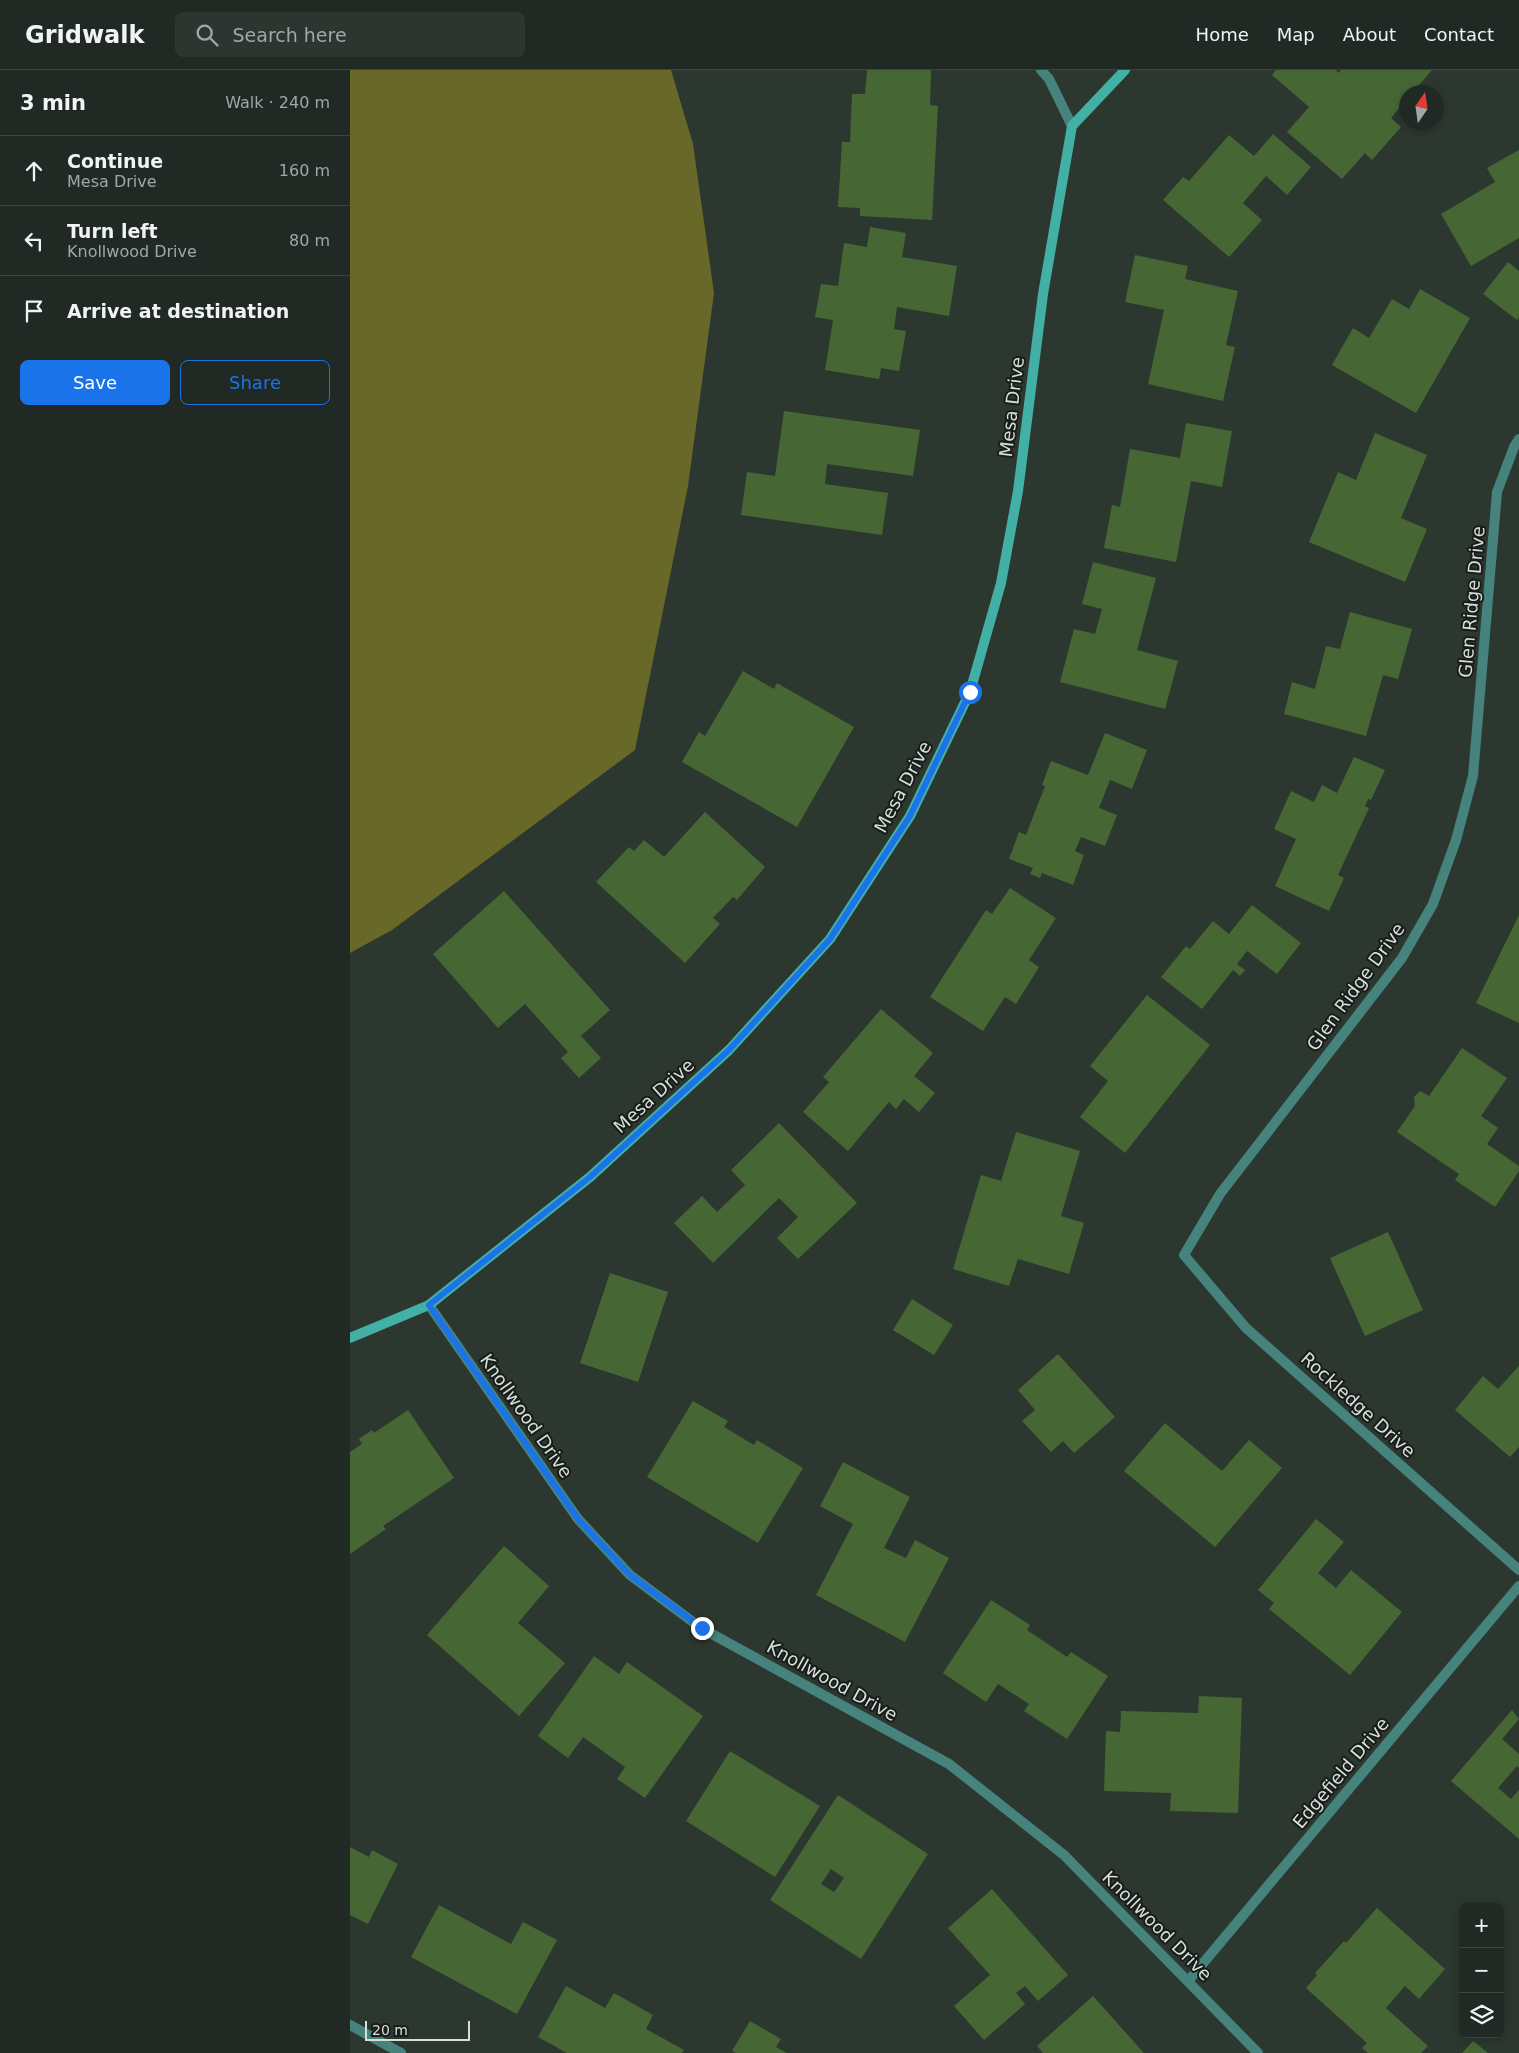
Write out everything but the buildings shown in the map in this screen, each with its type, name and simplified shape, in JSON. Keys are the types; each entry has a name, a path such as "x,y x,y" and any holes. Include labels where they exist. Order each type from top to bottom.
{"street":[{"path":"1041,70 1049,80 1072,126 1126,70"},
{"name":"Mesa Drive","path":"350,1338 429,1305 590,1177 729,1050 830,939 910,816 970,692 1001,583 1018,491 1043,294 1072,126"},
{"name":"Glen Ridge Drive","path":"1184,1256 1220,1194 1402,958 1433,904 1456,840 1473,776 1498,492 1514,447 1519,439"},
{"name":"Rockledge Drive","path":"1184,1256 1246,1328 1519,1570"},
{"name":"Knollwood Drive","path":"429,1305 578,1519 630,1575 702,1628 949,1764 1064,1855 1189,1980 1258,2053"},
{"name":"Edgefield Drive","path":"1189,1980 1519,1586"},
{"path":"350,2025 400,2053"}],"shaded area":[{"path":"350,70 671,70 693,144 714,293 688,486 635,750 392,930 350,953"}],"route":[{"path":"702,1628 630,1575 578,1519 429,1305 590,1177 729,1050 830,939 910,816 970,692"}]}
